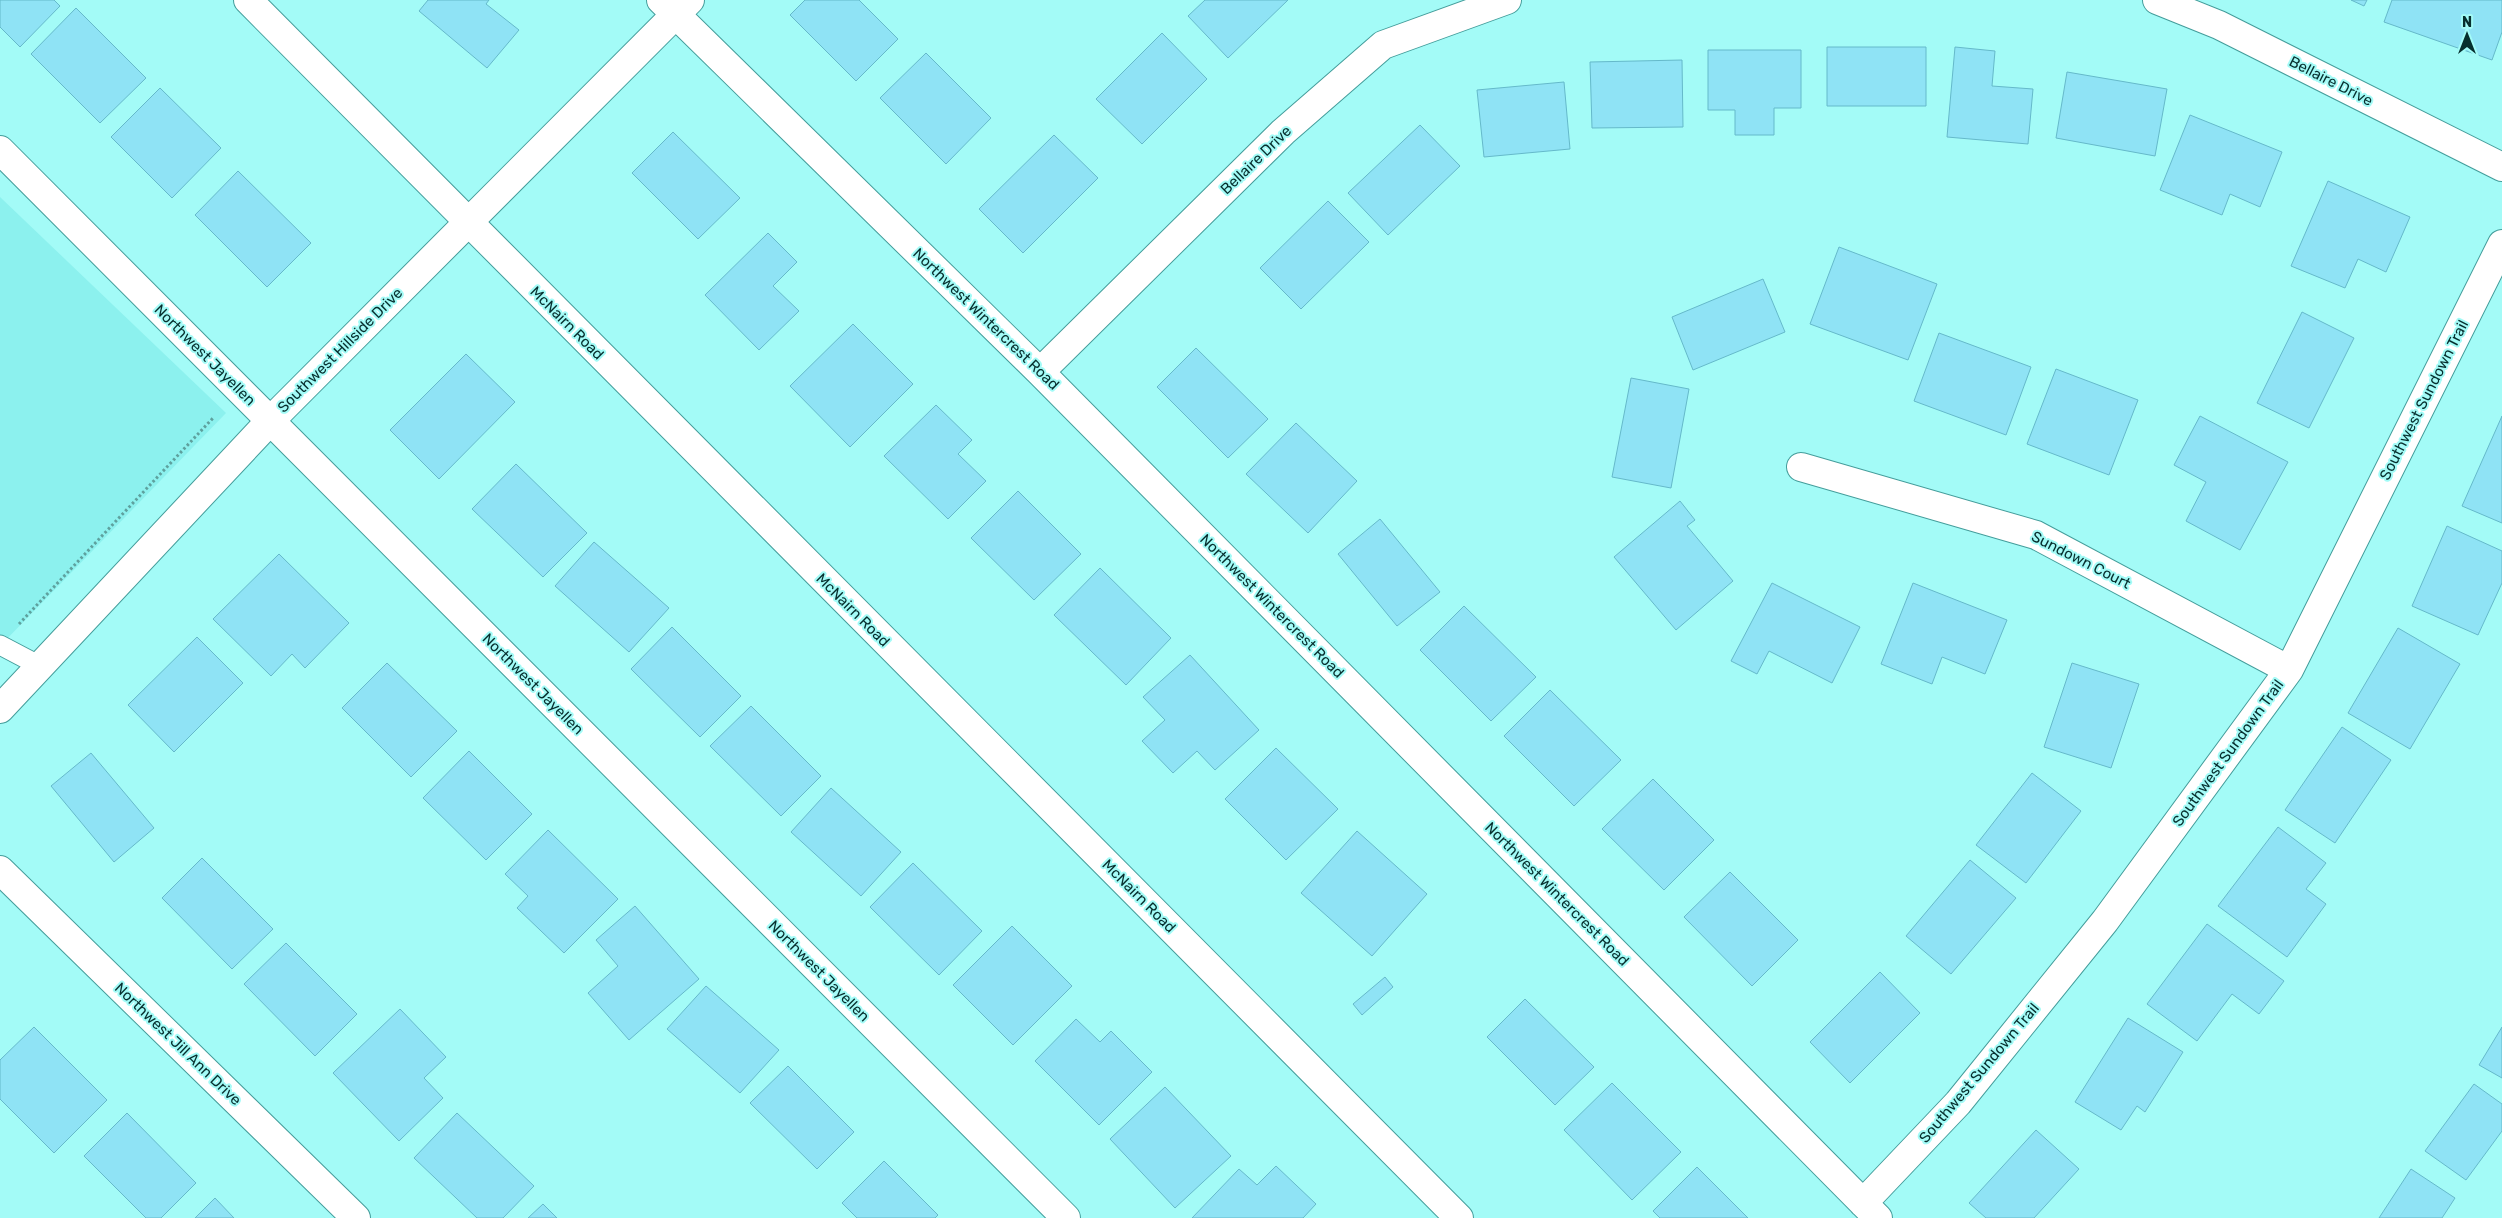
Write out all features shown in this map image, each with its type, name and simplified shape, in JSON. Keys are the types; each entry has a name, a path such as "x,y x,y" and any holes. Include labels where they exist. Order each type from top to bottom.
{"street":[{"name":"McNairn Road","path":"248,0 1459,1218"},
{"name":"Bellaire Drive","path":"1040,372 1283,132 1384,45 1507,0"},
{"name":"Bellaire Drive","path":"2156,0 2219,24 2502,167"},
{"name":"Southwest Hillside Drive","path":"0,709 271,420 468,222 675,5"},
{"name":"Northwest Wintercrest Road","path":"675,5 1871,1210"},
{"name":"Northwest Jayellen","path":"0,150 1066,1218"},
{"name":"Southwest Sundown Trail","path":"1871,1210 2105,921 2289,670 2502,244"},
{"name":"Sundown Court","path":"1801,467 2036,535 2289,670"},
{"name":"Northwest Jill Ann Drive","path":"0,870 356,1218"}],"lane":[{"path":"0,645 40,666"}],"path":[{"path":"12,631 214,417"}],"shaded area":[{"path":"0,197 226,413 0,646"}],"building":[{"path":"0,0 54,0 60,6 20,47 0,27"},
{"path":"428,0 489,0 486,4 519,30 487,68 419,11"},
{"path":"805,0 859,0 898,39 856,81 790,15"},
{"path":"1205,0 1288,0 1228,58 1188,16"},
{"path":"2351,0 2367,0 2364,6"},
{"path":"2392,0 2502,0 2502,32 2492,60 2384,22"},
{"path":"76,8 146,78 100,123 31,54"},
{"path":"1162,33 1207,79 1142,144 1096,99"},
{"path":"1827,47 1926,47 1926,106 1827,106"},
{"path":"1955,47 1995,51 1992,86 2033,89 2028,144 1947,137"},
{"path":"1708,50 1801,50 1801,108 1774,108 1774,135 1735,135 1735,110 1708,110"},
{"path":"926,53 991,118 946,164 880,98"},
{"path":"1682,60 1683,127 1592,128 1590,62"},
{"path":"2067,72 2167,89 2155,156 2056,138"},
{"path":"1564,82 1570,149 1484,157 1477,90"},
{"path":"160,88 221,148 172,198 111,137"},
{"path":"2190,115 2282,152 2260,207 2230,194 2222,215 2160,190"},
{"path":"1420,125 1460,166 1388,235 1348,193"},
{"path":"673,132 740,198 698,239 632,173"},
{"path":"1054,135 1098,178 1023,253 979,209"},
{"path":"238,171 311,243 267,287 195,215"},
{"path":"2328,181 2410,217 2386,272 2358,259 2345,288 2291,266"},
{"path":"1328,201 1369,242 1301,309 1260,268"},
{"path":"768,233 797,262 773,286 799,311 759,350 705,295"},
{"path":"1839,247 1937,284 1908,360 1810,324"},
{"path":"1763,279 1785,332 1693,370 1672,317"},
{"path":"2302,312 2354,338 2309,428 2257,403"},
{"path":"853,324 913,384 850,447 790,386"},
{"path":"1939,333 2031,367 2006,435 1914,401"},
{"path":"1196,348 1268,419 1228,458 1157,387"},
{"path":"466,354 515,402 439,479 390,430"},
{"path":"2056,369 2138,400 2109,475 2027,444"},
{"path":"1631,378 1689,389 1671,488 1612,477"},
{"path":"936,405 972,440 958,454 986,481 948,519 884,456"},
{"path":"2200,416 2288,462 2240,550 2186,521 2206,482 2174,465"},
{"path":"2502,416 2502,523 2462,506"},
{"path":"1296,423 1357,481 1308,533 1246,474"},
{"path":"516,464 587,533 543,577 472,509"},
{"path":"1018,491 1081,554 1034,600 971,538"},
{"path":"1680,501 1695,520 1687,526 1733,581 1676,630 1614,557"},
{"path":"1380,519 1440,592 1397,626 1338,554"},
{"path":"2447,526 2502,551 2502,583 2478,635 2412,606"},
{"path":"594,542 669,608 629,652 555,586"},
{"path":"279,554 349,623 305,668 292,654 271,676 213,619"},
{"path":"1100,568 1171,638 1126,685 1054,615"},
{"path":"1772,583 1860,627 1832,683 1769,651 1757,674 1731,661"},
{"path":"1913,583 2007,620 1985,674 1942,657 1932,684 1881,664"},
{"path":"1464,606 1536,677 1491,721 1420,650"},
{"path":"672,627 741,696 700,737 631,669"},
{"path":"2398,628 2460,664 2410,749 2348,713"},
{"path":"197,637 243,683 174,752 128,705"},
{"path":"1190,655 1259,730 1215,770 1197,751 1173,773 1142,741 1165,720 1143,697"},
{"path":"387,663 457,731 411,777 342,708"},
{"path":"2072,663 2139,684 2111,768 2044,747"},
{"path":"1550,690 1621,760 1574,806 1504,736"},
{"path":"751,706 821,776 781,816 710,746"},
{"path":"2342,727 2391,760 2335,843 2285,810"},
{"path":"1276,748 1338,809 1286,860 1225,799"},
{"path":"469,751 532,814 486,860 423,798"},
{"path":"91,753 154,828 114,862 51,786"},
{"path":"2032,773 2081,811 2026,883 1976,845"},
{"path":"1653,779 1714,840 1664,890 1602,829"},
{"path":"831,788 901,852 861,896 791,832"},
{"path":"2278,827 2326,863 2306,889 2326,904 2287,957 2218,906"},
{"path":"548,830 618,899 564,953 517,908 528,896 505,874"},
{"path":"1357,831 1427,894 1372,956 1301,893"},
{"path":"202,858 273,929 232,969 162,898"},
{"path":"1970,860 2016,898 1951,974 1906,936"},
{"path":"913,863 982,931 939,975 870,907"},
{"path":"1730,872 1798,940 1752,986 1684,917"},
{"path":"635,906 699,979 629,1040 588,993 618,966 596,940"},
{"path":"2207,924 2284,981 2259,1014 2232,994 2197,1041 2147,1004"},
{"path":"1012,926 1072,986 1013,1045 953,985"},
{"path":"286,943 357,1014 315,1056 244,984"},
{"path":"1880,972 1920,1013 1850,1083 1810,1042"},
{"path":"1385,977 1393,987 1362,1015 1353,1004"},
{"path":"706,986 779,1050 740,1093 667,1029"},
{"path":"1525,999 1594,1067 1555,1105 1487,1037"},
{"path":"400,1009 446,1057 424,1078 443,1098 399,1141 333,1073"},
{"path":"2128,1018 2183,1052 2145,1112 2137,1106 2121,1130 2075,1102"},
{"path":"1076,1019 1100,1042 1111,1031 1152,1072 1099,1125 1035,1061"},
{"path":"34,1027 107,1100 54,1153 0,1099 0,1060"},
{"path":"2502,1027 2502,1078 2479,1065"},
{"path":"788,1066 854,1132 817,1169 750,1103"},
{"path":"1612,1083 1681,1152 1632,1200 1564,1130"},
{"path":"2474,1084 2502,1104 2502,1131 2466,1180 2425,1151"},
{"path":"1165,1087 1231,1156 1175,1208 1110,1139"},
{"path":"127,1113 196,1183 161,1218 146,1218 84,1156"},
{"path":"457,1113 534,1186 503,1218 477,1218 414,1158"},
{"path":"2036,1130 2079,1169 2034,1218 1986,1218 1969,1203"},
{"path":"884,1161 938,1215 935,1218 857,1218 842,1203"},
{"path":"1276,1166 1316,1204 1303,1218 1192,1218 1239,1169 1257,1185"},
{"path":"1697,1167 1748,1218 1660,1218 1653,1211"},
{"path":"2411,1169 2455,1198 2442,1218 2379,1218"},
{"path":"215,1198 234,1218 195,1218"},
{"path":"543,1204 557,1218 528,1218"}]}
